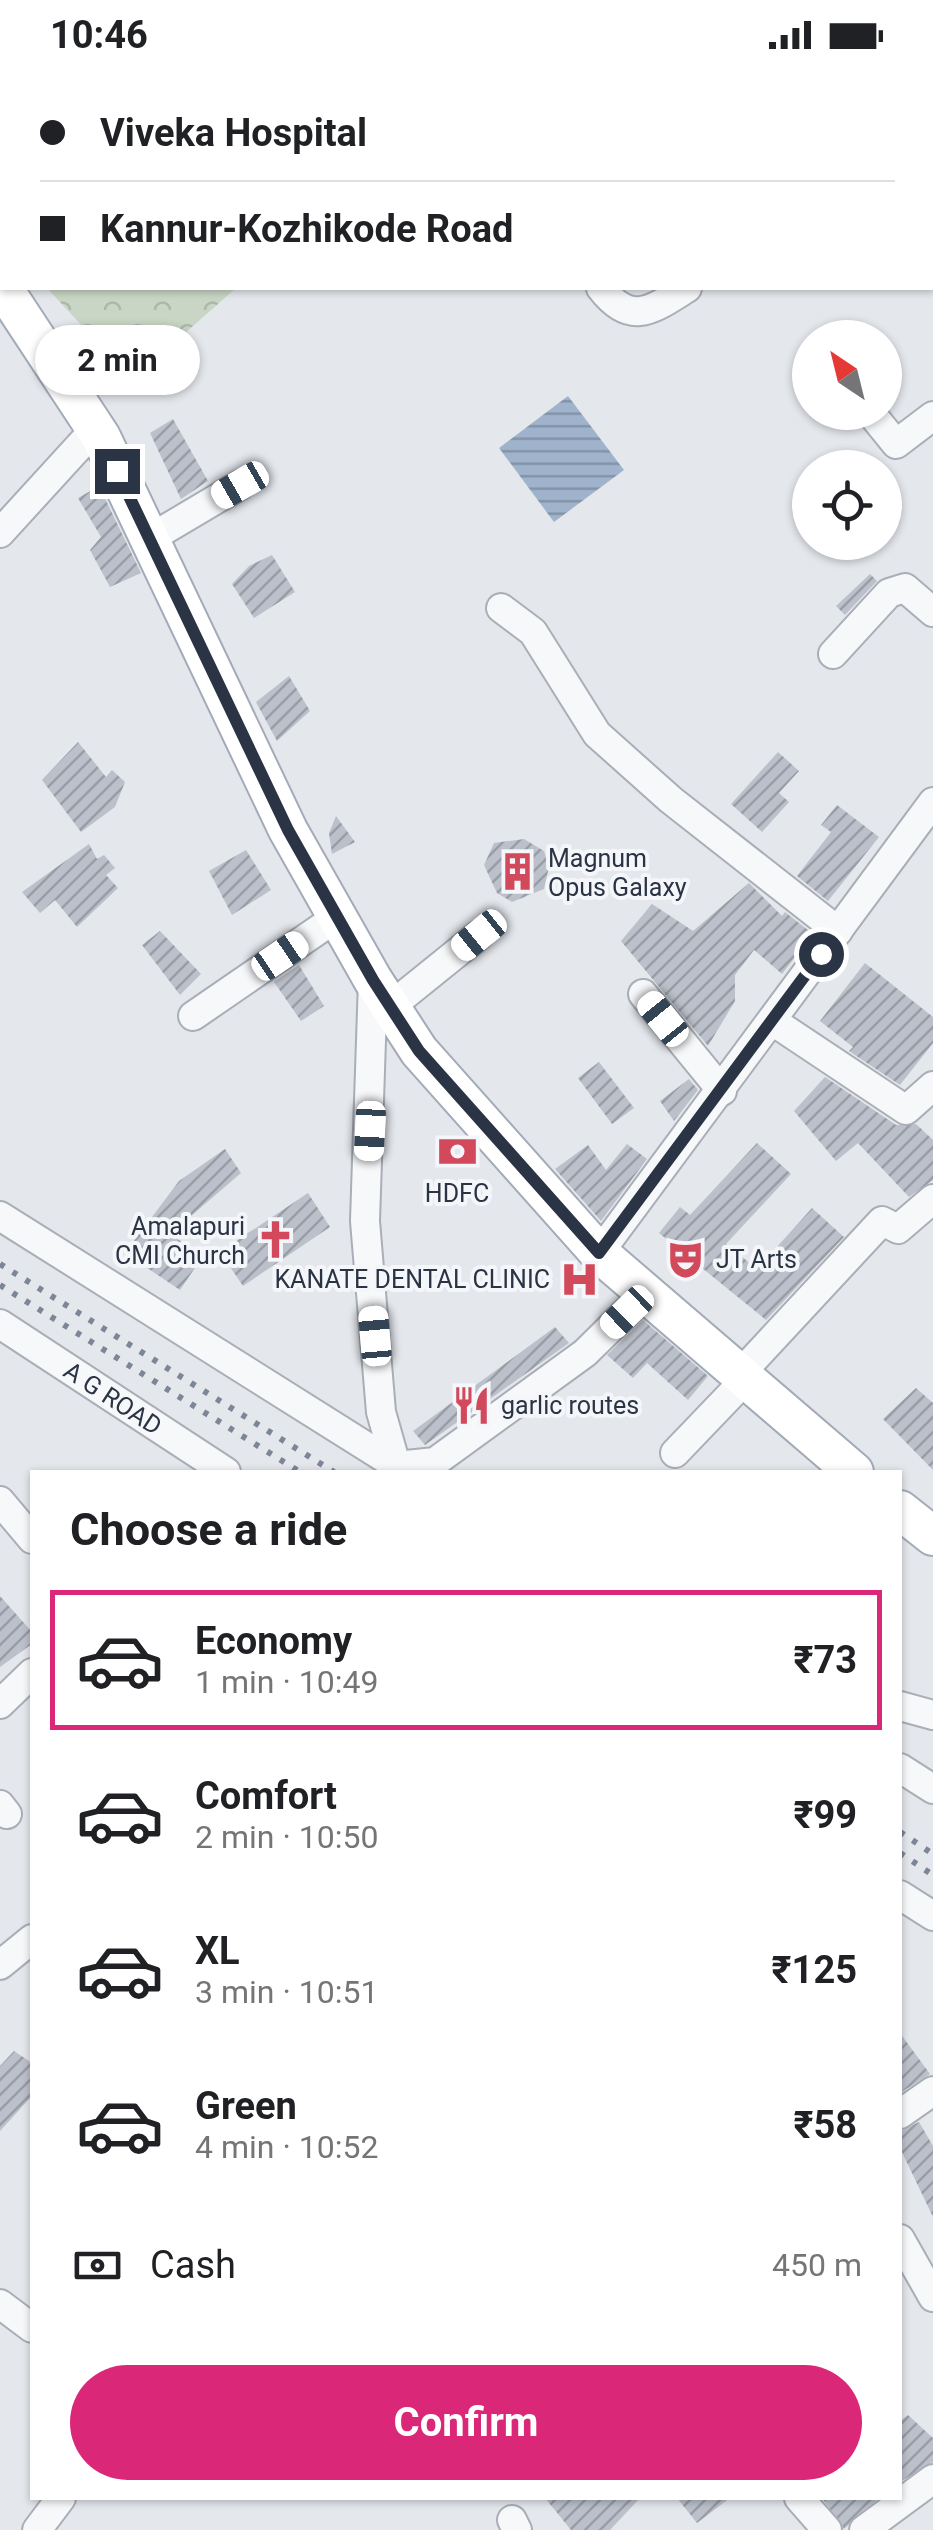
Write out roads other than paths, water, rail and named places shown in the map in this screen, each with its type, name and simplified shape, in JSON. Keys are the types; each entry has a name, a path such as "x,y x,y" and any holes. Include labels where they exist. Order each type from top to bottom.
{"main road":[{"path":"5,290 96,429 288,830 419,1051 599,1253 852,1470"},
{"path":"902,1512 933,1536"}],"street":[{"path":"603,290 612,302 635,313 654,309 684,290"},
{"path":"885,430 896,444 933,416"},
{"path":"0,534 96,429"},
{"path":"149,539 240,485"},
{"path":"833,654 889,593 905,588 933,612"},
{"path":"501,608 532,632 597,734 671,800 838,931"},
{"path":"599,1253 838,931 921,841 933,802"},
{"path":"193,1016 337,917"},
{"path":"401,1470 381,1412 365,1221 382,993 479,935"},
{"path":"643,994 722,1091"},
{"path":"774,1022 906,1110 933,1086"},
{"path":"675,1453 882,1221 898,1230 933,1199"},
{"path":"0,1216 401,1470 434,1462 585,1352 645,1294"},
{"name":"A G ROAD","path":"0,1324 223,1470"},
{"path":"0,1501 30,1536"},
{"path":"0,1704 30,1676"},
{"path":"902,1707 933,1716"},
{"path":"902,1769 933,1789"},
{"path":"902,1897 933,1916"},
{"path":"0,1965 30,1940"},
{"path":"902,2113 933,2091"},
{"path":"902,2243 933,2297"},
{"path":"0,2304 30,2326"},
{"path":"864,2530 933,2479"},
{"path":"38,2530 60,2500"},
{"path":"801,2500 827,2530"}],"water":[{"path":"568,396 624,470 554,522 499,448"}],"railway":[{"path":"0,1264 331,1470"},
{"path":"0,1285 297,1470"},
{"path":"902,1833 933,1854"},
{"path":"902,1854 933,1875"}],"place":[{"name":"Magnum Opus Galaxy","path":"518,872"},
{"name":"HDFC","path":"457,1152"},
{"name":"Amalapuri CMI Church","path":"275,1240"},
{"name":"JT Arts","path":"686,1259"},
{"name":"KANATE DENTAL CLINIC","path":"580,1279"},
{"name":"garlic routes","path":"471,1405"}]}
